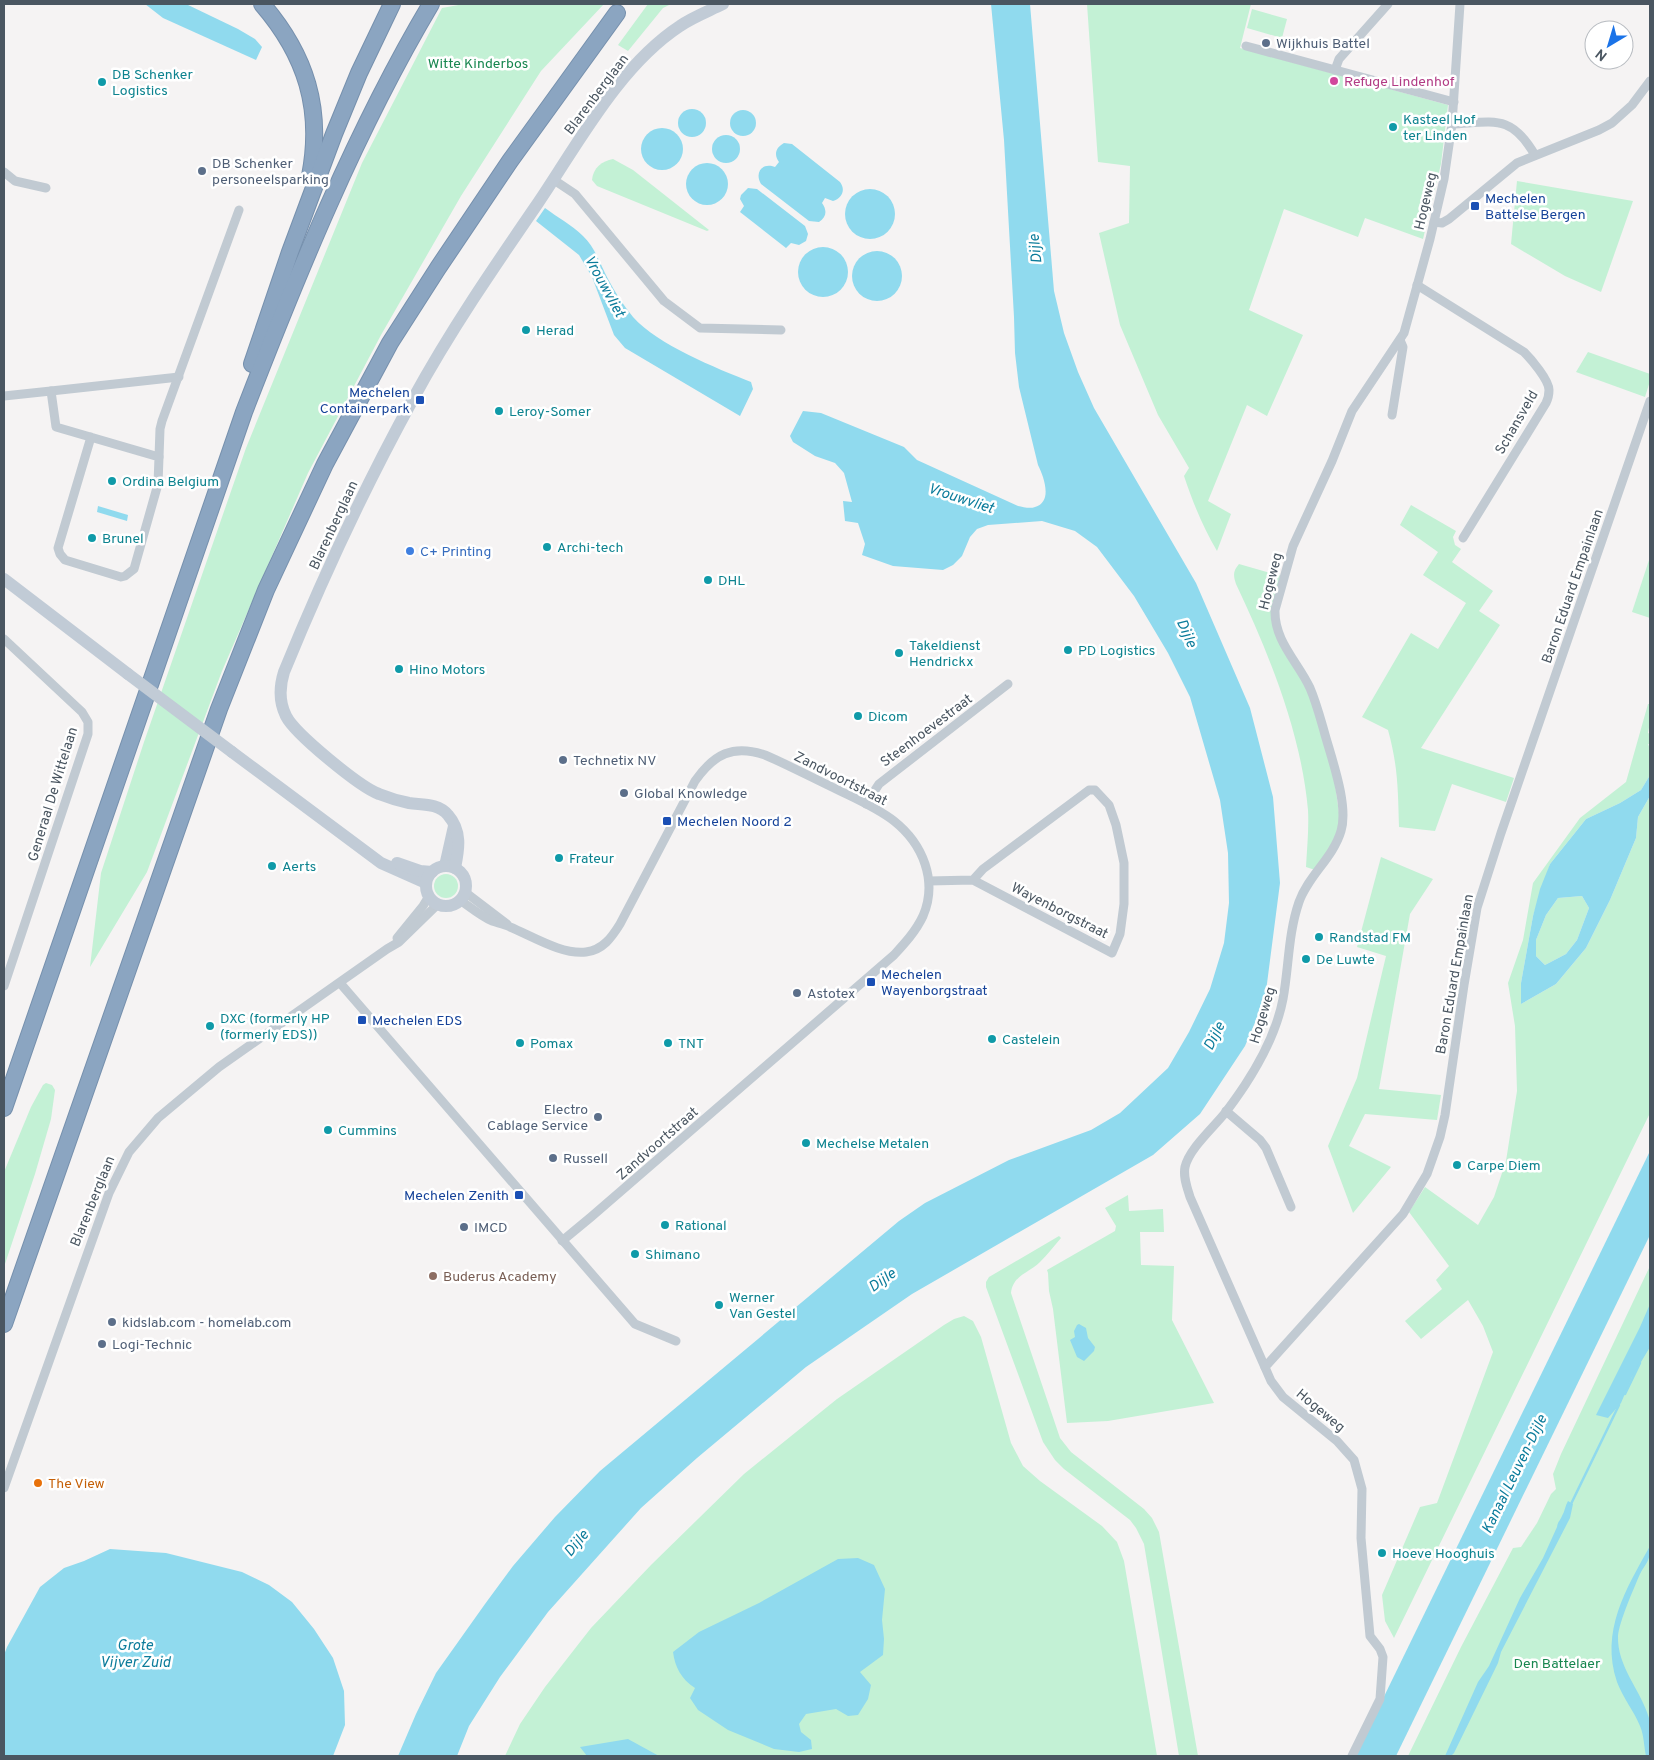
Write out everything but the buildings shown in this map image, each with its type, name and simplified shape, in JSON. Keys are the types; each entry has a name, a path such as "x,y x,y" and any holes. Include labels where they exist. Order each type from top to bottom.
{"highway":[{"path":"256,354 251,347 305,196 315,142 312,105 302,68 288,38 262,4"},
{"path":"244,412 245,384 287,260 359,73 392,4"},
{"path":"4,1108 244,412 302,270 361,136 431,4"},
{"path":"4,1324 219,709 266,590 325,464 390,343 510,161 617,13"}],"street":[{"name":"Blarenberglaan","path":"450,867 459,842 458,833 447,814 441,809 429,805 400,801 377,793 344,771 290,721 282,706 280,684 335,553 408,409 478,292 604,104 639,61 680,26 723,4"},
{"path":"1335,70 1339,59 1388,4"},
{"name":"Hogeweg","path":"1352,1756 1380,1699 1384,1657 1370,1636 1361,1538 1362,1489 1354,1460 1338,1441 1276,1390 1202,1227 1190,1197 1185,1178 1185,1168 1189,1156 1226,1111 1245,1084 1270,1042 1283,1000 1293,918 1302,894 1337,841 1342,830 1343,819 1337,775 1314,698 1304,677 1281,640 1276,625 1275,610 1293,546 1332,461 1355,404 1404,333 1444,179 1452,124 1460,4"},
{"path":"1246,46 1454,102"},
{"path":"1434,222 1442,223 1450,219 1517,164 1534,155 1585,136 1612,123 1632,105 1650,81"},
{"path":"1452,124 1486,121 1510,126 1519,133 1534,155"},
{"path":"4,172 15,181 46,188"},
{"path":"554,180 575,194 664,301 700,328 781,330"},
{"path":"91,437 58,548 65,560 121,577 134,568 160,475 160,429 239,210"},
{"name":"Schansveld","path":"1417,285 1524,352 1532,359 1548,385 1549,390 1546,403 1463,538"},
{"name":"Hogeweg","path":"1392,415 1403,347 1400,340"},
{"path":"4,396 179,377"},
{"path":"51,391 56,426 160,457"},
{"name":"Baron Eduard Empainlaan","path":"1265,1367 1403,1214 1420,1189 1434,1158 1445,1115 1477,908 1501,833 1650,401"},
{"path":"4,579 366,852 420,871 429,877 433,900 449,905 462,896 466,886 463,876 450,867 429,877"},
{"name":"Generaal De Wittelaan","path":"4,639 82,712 88,722 88,734 4,986"},
{"name":"Steenhoevestraat","path":"866,804 879,784 1008,684"},
{"name":"Zandvoortstraat","path":"462,896 508,926 545,944 586,952 598,948 610,939 620,924 704,767 726,752 745,750 765,755 866,804 895,822 916,844 925,860 930,881 923,916 909,939 894,956 562,1241"},
{"name":"Wayenborgstraat","path":"930,881 973,880 1112,953 1120,934 1123,912 1124,863 1116,825 1109,805 1095,790 1089,790 983,869 973,880"},
{"name":"Blarenberglaan","path":"4,1488 109,1193 129,1152 158,1118 188,1092 219,1067 387,949 423,906 433,900"},
{"path":"340,983 635,1324 676,1341"},
{"path":"1226,1111 1260,1140 1266,1148 1291,1207"}],"green space":[{"name":"Witte Kinderbos","path":"464,4 604,4 541,71 461,196 381,335 308,473 222,671 147,872 90,967 101,873 144,742 246,448 362,163 442,8"},
{"path":"648,4 671,4 663,8 628,51 618,45"},
{"path":"1087,4 1251,4 1240,48 1448,105 1441,164 1423,239 1365,218 1358,237 1284,209 1249,310 1303,335 1267,416 1247,405 1208,501 1231,514 1217,551 1199,515 1184,476 1189,468 1158,415 1120,325 1099,233 1129,223 1130,166 1098,162"},
{"path":"1252,9 1287,19 1282,38 1247,28"},
{"path":"613,159 633,170 709,230 707,231 597,186 592,180 594,172 602,163"},
{"path":"1517,181 1633,201 1601,292 1565,276 1511,244"},
{"path":"1588,352 1650,374 1645,397 1576,372"},
{"path":"1411,505 1456,531 1453,537 1455,545 1461,549 1452,562 1493,591 1479,611 1500,625 1421,748 1514,778 1506,802 1452,784 1435,831 1399,827 1396,767 1388,730 1362,717 1411,633 1438,649 1466,603 1423,575 1438,552 1400,525"},
{"path":"1650,557 1650,618 1632,612"},
{"path":"1239,564 1281,576 1272,612 1309,690 1334,777 1340,820 1334,841 1315,870 1306,867 1308,810 1304,781 1291,723 1260,638 1234,578 1234,573"},
{"path":"1648,704 1650,704 1648,733 1650,734 1650,744 1648,744 1650,749 1650,775 1641,790 1620,803 1586,819 1550,864 1533,916 1521,983 1521,1004 1556,984 1586,948 1610,900 1636,838 1638,817 1650,796 1650,1113 1394,1638 1385,1621 1382,1595 1420,1507 1437,1503 1493,1352 1483,1326 1468,1300 1421,1339 1405,1321 1442,1289 1436,1280 1449,1266 1409,1212 1425,1187 1478,1225 1494,1197 1506,1161 1517,1091 1515,1026 1508,983 1523,940 1533,883 1580,818 1626,782"},
{"path":"1381,857 1433,879 1410,914 1379,1089 1441,1095 1437,1120 1365,1114 1349,1146 1391,1167 1353,1213 1328,1146 1357,1078 1386,956 1357,947"},
{"path":"446,874 451,875 457,881 457,891 451,897 446,898 441,897 435,891 434,886 435,881 441,875"},
{"path":"1582,896 1589,908 1577,940 1566,954 1545,965 1536,956 1536,940 1546,915 1558,898"},
{"path":"46,1083 52,1085 55,1090 51,1119 4,1267 4,1172 31,1107"},
{"path":"1128,1195 1129,1211 1163,1209 1164,1232 1140,1232 1141,1265 1174,1266 1172,1320 1214,1403 1108,1421 1067,1423 1047,1270 1115,1231 1116,1226 1105,1208"},
{"path":"1059,1236 1061,1238 1043,1259 1018,1278 1012,1287 1011,1293 1060,1438 1071,1452 1144,1509 1152,1518 1159,1532 1198,1756 1179,1756 1144,1544 1130,1520 1064,1469 1055,1460 1043,1442 986,1287 989,1277"},
{"name":"Den Battelaer","path":"1650,1266 1650,1756 1408,1756 1461,1647 1513,1548 1521,1547 1537,1523 1551,1494 1556,1489 1553,1474 1561,1454"},
{"path":"964,1316 973,1321 981,1337 1011,1443 1023,1466 1040,1481 1102,1526 1117,1542 1124,1561 1157,1756 505,1756 520,1724 545,1687 591,1628 651,1565 744,1474 837,1399 944,1325"}],"water":[{"path":"145,4 186,4 238,29 255,39 262,47 256,60 163,18"},
{"path":"991,4 1030,4 1054,291 1064,333 1078,372 1094,408 1196,583 1250,708 1273,797 1280,883 1265,999 1245,1046 1200,1114 1153,1155 912,1294 806,1367 697,1458 641,1508 548,1612 500,1677 469,1726 457,1756 398,1756 436,1673 513,1566 555,1517 600,1471 899,1221 925,1203 1009,1160 1091,1130 1120,1113 1168,1068 1189,1032 1210,989 1224,943 1229,903 1228,853 1220,800 1190,697 1168,653 1134,596 1097,547 1075,531 1042,521 988,525 977,529 970,537 962,556 953,565 943,570 893,566 862,555 865,544 858,523 845,521 843,501 852,502 844,473 835,463 815,456 793,442 790,436 803,411 821,413 904,447 917,460 1018,506 1033,508 1044,500 1046,489 1038,465 1019,387 1015,353 1004,140"},
{"path":"692,109 702,113 706,123 702,133 692,137 682,133 678,123 682,113"},
{"path":"743,110 752,114 756,123 752,132 743,136 734,132 730,123 734,114"},
{"path":"662,128 677,134 683,149 677,164 662,170 647,164 641,149 647,134"},
{"path":"726,135 736,139 740,149 736,159 726,163 716,159 712,149 716,139"},
{"path":"784,143 792,144 842,185 843,191 839,198 833,201 825,198 822,203 825,208 825,216 819,222 809,221 761,184 759,180 759,172 763,167 775,167 779,162 776,157 777,149"},
{"path":"707,163 722,169 728,184 722,199 707,205 692,199 686,184 692,169"},
{"path":"748,188 757,189 805,226 808,234 806,241 799,245 791,243 786,248 740,212 744,206 740,199 741,195"},
{"path":"865,189 875,189 888,196 895,209 895,219 888,232 875,239 865,239 856,235 849,228 845,219 845,209 849,200 856,193"},
{"name":"Vrouwvliet","path":"545,208 574,228 587,240 619,298 633,317 644,327 688,355 751,382 753,389 740,416 625,348 614,335 592,277 579,255 536,221"},
{"path":"818,247 828,247 841,254 848,267 848,277 841,290 828,297 818,297 809,293 802,286 798,277 798,267 802,258 809,251"},
{"path":"872,251 882,251 895,258 902,271 902,281 895,294 882,301 872,301 863,297 856,290 852,281 852,271 856,262 863,255"},
{"path":"98,506 128,515 127,521 97,512"},
{"path":"1650,775 1650,796 1638,817 1636,838 1610,900 1586,948 1556,984 1521,1004 1521,983 1533,916 1540,889 1550,864 1586,819 1620,803 1641,790","holes":["1582,896 1589,908 1577,940 1566,954 1545,965 1536,956 1536,940 1546,915 1558,898"]},
{"name":"Kanaal Leuven-Dijle","path":"1650,1151 1650,1235 1396,1756 1355,1756"},
{"path":"1650,1304 1650,1347 1632,1377 1621,1403 1608,1418 1596,1415 1640,1327"},
{"path":"1079,1324 1086,1328 1088,1338 1095,1347 1094,1351 1084,1361 1077,1357 1070,1340 1075,1337 1074,1331"},
{"path":"1568,1501 1573,1504 1570,1518 1501,1652 1498,1663 1454,1753 1451,1756 1445,1756 1478,1682 1489,1666 1520,1598 1543,1558"},
{"path":"1650,1546 1649,1558 1627,1605 1618,1636 1621,1658 1650,1722 1650,1756 1646,1756 1640,1726 1617,1682 1612,1645 1618,1611 1632,1578"},
{"name":"Grote Vijver Zuid","path":"110,1549 166,1553 242,1572 269,1585 292,1602 314,1629 333,1658 344,1691 345,1725 333,1756 4,1756 4,1655 7,1647 40,1587 64,1568"},
{"path":"858,1558 874,1565 885,1589 882,1620 883,1655 860,1672 871,1685 868,1699 858,1715 848,1716 836,1709 806,1714 799,1724 801,1732 811,1740 812,1749 799,1752 774,1749 728,1730 698,1710 690,1698 695,1688 679,1672 673,1652 699,1632 759,1603 838,1559"},
{"path":"628,1739 659,1756 587,1756 580,1747"}],"waterway":[{"path":"1625,1394 1640,1363"},
{"path":"1571,1504 1619,1405"}],"place":[{"name":"Wijkhuis Battel","path":"1266,43"},
{"name":"Refuge Lindenhof","path":"1334,81"},
{"name":"DB Schenker Logistics","path":"102,82"},
{"name":"Kasteel Hof ter Linden","path":"1393,127"},
{"name":"DB Schenker personeelsparking","path":"202,171"},
{"name":"Mechelen Battelse Bergen","path":"1475,206"},
{"name":"Herad","path":"526,330"},
{"name":"Mechelen Containerpark","path":"420,400"},
{"name":"Leroy-Somer","path":"499,411"},
{"name":"Ordina Belgium","path":"112,481"},
{"name":"Brunel","path":"92,538"},
{"name":"Archi-tech","path":"547,547"},
{"name":"C+ Printing","path":"410,551"},
{"name":"DHL","path":"708,580"},
{"name":"PD Logistics","path":"1068,650"},
{"name":"Takeldienst Hendrickx","path":"899,653"},
{"name":"Hino Motors","path":"399,669"},
{"name":"Dicom","path":"858,716"},
{"name":"Technetix NV","path":"563,760"},
{"name":"Global Knowledge","path":"624,793"},
{"name":"Mechelen Noord 2","path":"667,821"},
{"name":"Frateur","path":"559,858"},
{"name":"Aerts","path":"272,866"},
{"name":"Randstad FM","path":"1319,937"},
{"name":"De Luwte","path":"1306,959"},
{"name":"Mechelen Wayenborgstraat","path":"871,982"},
{"name":"Astotex","path":"797,993"},
{"name":"Mechelen EDS","path":"362,1020"},
{"name":"DXC (formerly HP (formerly EDS))","path":"210,1026"},
{"name":"Castelein","path":"992,1039"},
{"name":"Pomax","path":"520,1043"},
{"name":"TNT","path":"668,1043"},
{"name":"Electro Cablage Service","path":"598,1117"},
{"name":"Cummins","path":"328,1130"},
{"name":"Mechelse Metalen","path":"806,1143"},
{"name":"Russell","path":"553,1158"},
{"name":"Carpe Diem","path":"1457,1165"},
{"name":"Mechelen Zenith","path":"519,1195"},
{"name":"Rational","path":"665,1225"},
{"name":"IMCD","path":"464,1227"},
{"name":"Shimano","path":"635,1254"},
{"name":"Buderus Academy","path":"433,1276"},
{"name":"Werner Van Gestel","path":"719,1305"},
{"name":"kidslab.com - homelab.com","path":"112,1322"},
{"name":"Logi-Technic","path":"102,1344"},
{"name":"The View","path":"38,1483"},
{"name":"Hoeve Hooghuis","path":"1382,1553"}],"water label":[{"name":"Dijle","path":"1035,249"},
{"name":"Dijle","path":"1187,633"},
{"name":"Dijle","path":"1214,1036"},
{"name":"Dijle","path":"882,1280"},
{"name":"Dijle","path":"576,1543"}]}
